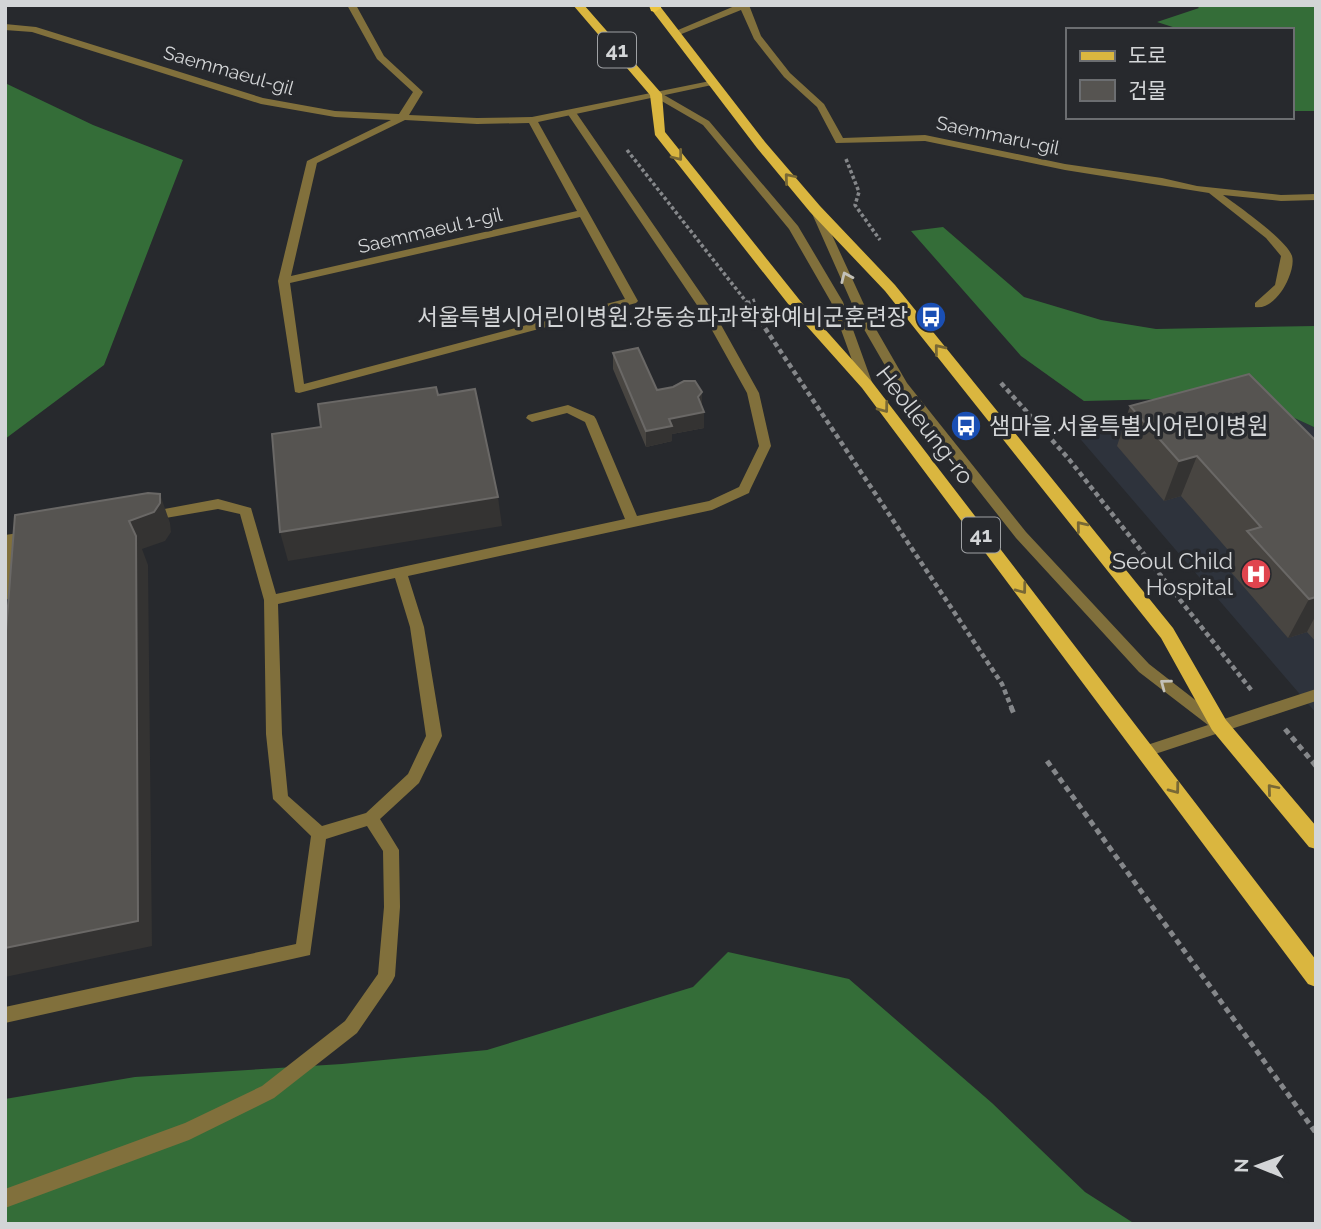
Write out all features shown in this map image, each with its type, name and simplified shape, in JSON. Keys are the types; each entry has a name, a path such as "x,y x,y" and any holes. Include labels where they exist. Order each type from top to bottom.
{"main road":[{"name":"41","path":"578,5 656,94"},
{"name":"41","path":"654,6 815,209 890,288 1167,633 1219,725 1316,841"},
{"name":"Heolleung-ro","path":"656,94 659,132 802,311 867,385 1316,977"}],"street":[{"path":"351,5 380,57 418,92 402,118 312,161 284,281 299,389 632,301 532,120"},
{"path":"676,33 744,5 757,37 787,75 821,106 840,141"},
{"name":"Saemmaeul-gil","path":"5,27 33,29 261,101 335,114 477,121 532,120 712,82"},
{"path":"656,94 706,122 794,228 837,302 867,385"},
{"path":"271,600 712,505 744,490 765,446 753,393 709,314 572,113"},
{"name":"Saemmaru-gil","path":"840,141 925,138 1065,167 1212,191 1281,198 1316,197"},
{"path":"1212,191 1270,236 1287,256 1286,279 1276,294 1259,305"},
{"path":"815,209 867,324 902,386 1021,536 1144,668 1219,725"},
{"name":"Saemmaeul 1-gil","path":"284,281 583,212"},
{"path":"532,418 568,409 590,419 634,522"},
{"path":"140,517 218,504 246,511 271,600 274,734 281,799 319,834"},
{"path":"5,596 9,540 48,533"},
{"path":"319,834 371,818 414,778 434,736 417,627 400,572"},
{"path":"1146,751 1316,695"},
{"path":"5,1199 189,1131 268,1093 351,1027 386,976 392,907 391,850 371,818"},
{"path":"5,1015 304,950 319,834"}],"path":[{"path":"840,141 859,192 855,205 886,249"},
{"path":"621,143 762,321 1002,684 1014,714"},
{"path":"747,303 755,300"},
{"path":"999,380 1068,458 1239,678 1269,709 1316,766"},
{"path":"1047,761 1316,1133"}],"shaded area":[{"name":"Seoul Child Hospital","path":"1249,397 1316,428 1316,713 1076,434"}],"green space":[{"path":"1196,5 1316,5 1316,111 1293,111 1293,28 1176,28 1157,22 1199,8"},
{"path":"5,83 93,125 183,160 104,365 5,439"},
{"path":"943,227 1024,297 1101,320 1156,329 1316,326 1316,428 1249,397 1084,401 1021,356 911,231"},
{"path":"728,952 849,979 992,1103 1085,1192 1135,1224 5,1224 5,1099 135,1077 342,1064 487,1050 693,987"}],"building":[{"path":"638,348 657,390 673,387 684,381 695,381 702,392 698,397 704,412 669,419 672,426 646,431 613,353"},
{"path":"1249,374 1316,441 1316,597 1309,599 1247,531 1261,527 1197,456 1179,461 1130,406"},
{"path":"436,387 438,395 475,389 498,497 280,532 272,434 321,427 318,404"},
{"path":"148,493 160,494 160,503 154,512 129,521 136,536 138,921 5,948 5,644 15,515"}],"place":[{"name":"서울특별시어린이병원.강동송파과학화예비군훈련장","path":"931,317"},
{"name":"샘마을.서울특별시어린이병원","path":"966,426"},
{"name":"Seoul Child Hospital","path":"1256,574"}]}
